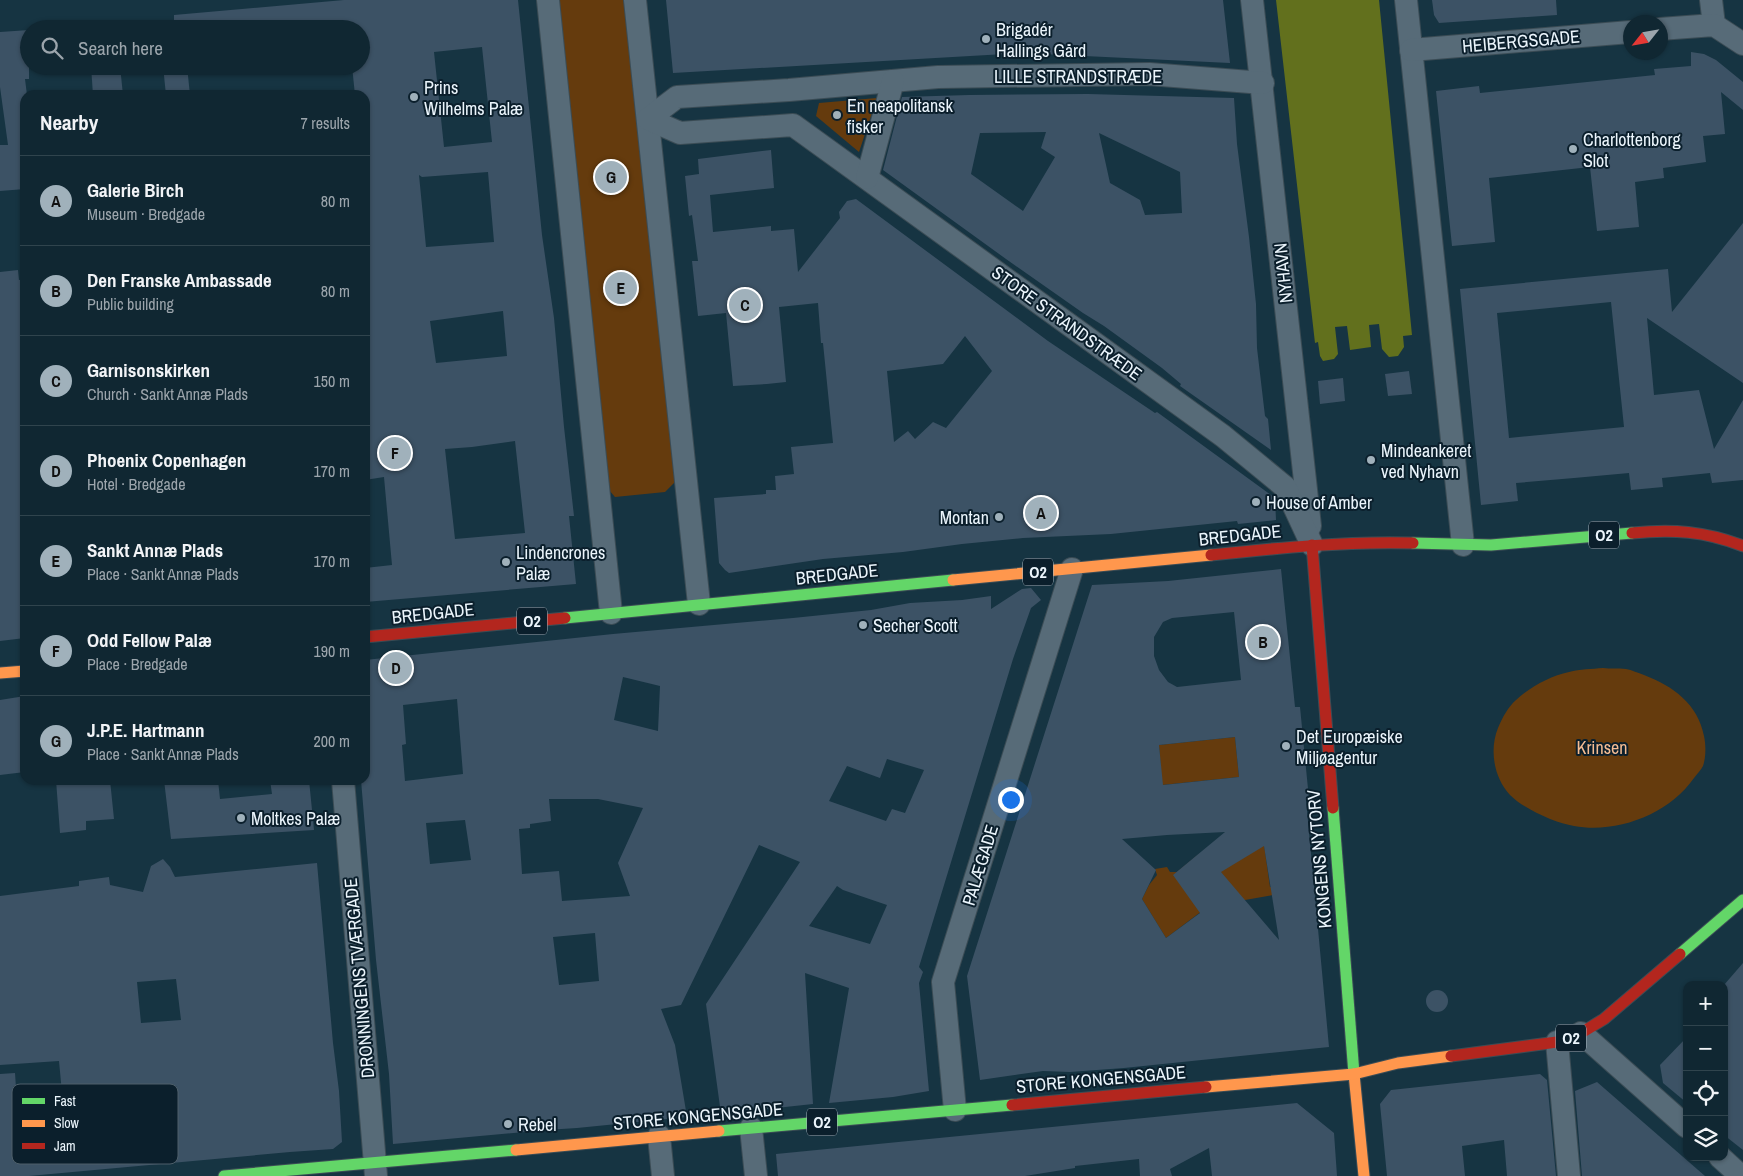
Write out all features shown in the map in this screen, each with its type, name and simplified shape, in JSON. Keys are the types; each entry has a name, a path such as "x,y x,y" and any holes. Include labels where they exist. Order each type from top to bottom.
{"main road":[{"name":"O2","path":"1312,545 1372,542 1491,546 1664,530 1689,531 1742,545"},
{"name":"BREDGADE","path":"370,637 1312,545"},
{"name":"KONGENS NYTORV","path":"1312,545 1354,1074 1364,1176"},
{"path":"0,673 20,671"},
{"name":"O2","path":"1354,1074 1398,1063 1557,1042 1582,1033 1621,1005 1743,900"},
{"name":"STORE KONGENSGADE","path":"224,1176 376,1169 659,1136 1354,1074"}],"street":[{"path":"548,0 611,613"},
{"path":"635,0 699,604"},
{"name":"NYHAVN","path":"1252,0 1312,545"},
{"path":"1406,0 1463,545"},
{"path":"1711,0 1714,25"},
{"path":"1668,28 1714,25 1743,44"},
{"name":"HEIBERGSGADE","path":"1411,50 1623,33"},
{"name":"LILLE STRANDSTRÆDE","path":"648,119 677,97 789,90 938,77 1149,74 1262,82"},
{"path":"867,178 893,81"},
{"path":"648,119 680,133 793,125 789,90"},
{"name":"STORE STRANDSTRÆDE","path":"793,125 1223,436 1285,486 1312,545"},
{"name":"PALÆGADE","path":"955,1110 943,982 1072,568"},
{"name":"DRONNINGENS TVÆRGADE","path":"343,785 376,1169"},
{"path":"1582,1033 1683,1123"},
{"path":"1557,1042 1569,1176"},
{"path":"751,1128 756,1176"},
{"path":"659,1136 663,1176"},
{"path":"1724,1161 1741,1176"}],"green space":[{"path":"558,0 628,0 676,481 665,492 615,497 609,490"},
{"path":"877,98 859,152 816,116 819,103"},
{"name":"Krinsen","path":"1626,669 1655,679 1683,698 1701,725 1705,743 1705,759 1701,769 1683,791 1671,802 1641,819 1607,827 1590,828 1574,826 1540,815 1510,795 1497,772 1494,754 1495,736 1501,720 1510,706 1534,686 1548,679 1577,670"},
{"path":"1235,737 1239,777 1162,785 1159,745"},
{"path":"1261,823 1270,887 1280,886 1279,894 1202,911 1166,938 1142,899 1157,875 1155,869 1167,867 1170,872 1177,872 1199,854"}],"shaded area":[{"path":"1276,0 1379,0 1412,335 1403,336 1404,347 1398,356 1389,357 1382,349 1379,324 1369,325 1371,347 1350,350 1347,326 1335,327 1338,354 1334,359 1323,361 1320,356 1318,342 1315,343"}],"building":[{"path":"344,0 518,0 574,516 569,516 576,584 370,602 370,567 392,565 384,477 370,479 370,90 354,90 353,75 370,75 370,20 174,20 174,15","holes":["482,47 492,142 444,147 434,52","488,172 494,242 426,247 419,175 422,177","503,311 507,356 436,363 430,321","515,441 525,533 455,539 445,449"]},
{"path":"666,0 1223,0 1230,63 1022,53 673,73"},
{"path":"1432,0 1556,0 1557,15 1439,23 1434,15"},
{"path":"20,31 20,75 29,75 29,79 25,79 26,90 20,90 20,189 0,191 0,145 8,145 0,87 0,32"},
{"name":"Charlottenborg Slot","path":"1691,52 1704,54 1716,60 1743,82 1743,110 1721,92 1725,134 1703,136 1706,162 1663,168 1664,178 1635,182 1639,227 1597,231 1590,167 1489,178 1495,242 1452,246 1436,91 1479,86 1480,93 1655,75 1654,69 1691,66"},
{"path":"92,75 121,75 122,90 93,90"},
{"path":"164,75 188,75 189,90 165,90"},
{"path":"1088,94 1234,98 1237,144 1256,304 1257,348 1271,450 1180,386 1181,384 1162,368 1104,326 1006,259 883,170 902,97","holes":["1046,132 1041,148 1055,157 1023,211 971,174 980,133","1099,133 1180,172 1182,213 1145,215 1140,200 1110,183"]},
{"path":"771,150 774,188 710,195 713,232 771,226 771,231 794,229 798,272 840,218 839,212 847,201 856,199 1048,341 1155,413 1157,412 1275,498 1276,520 1238,524 1237,521 1111,534 1023,538 823,559 729,573 719,563 714,498 766,494 766,490 776,490 775,476 794,474 791,447 833,443 818,303 779,307 786,382 733,386 726,313 698,316 692,261 698,261 692,215 689,216 685,176 699,174 698,159","holes":["965,336 992,371 946,428 933,422 915,439 908,431 894,442 887,371 943,364"]},
{"path":"1743,223 1743,383 1647,318 1654,395 1699,390 1714,449 1743,400 1743,480 1712,483 1710,473 1662,478 1663,487 1631,490 1629,473 1516,483 1518,501 1481,505 1460,289 1668,269 1672,312","holes":["1611,302 1624,427 1509,438 1497,313"]},
{"path":"18,270 20,280 20,639 0,641 0,272"},
{"path":"1409,371 1412,394 1388,396 1385,374"},
{"path":"1343,378 1345,401 1320,404 1318,381"},
{"path":"1281,569 1295,707 1300,707 1309,799 1306,800 1329,1047 1124,1068 1070,1072 1043,1071 980,1080 967,976 1092,585 1168,581","holes":["1234,612 1241,680 1177,687 1168,682 1159,670 1154,656 1154,637 1163,622 1172,618","1235,737 1239,777 1163,785 1159,745","1225,832 1173,875 1200,913 1166,938 1142,899 1156,870 1122,839","1264,846 1279,940 1221,872"]},
{"path":"1031,588 1041,600 1031,608 1013,659 919,967 923,972 919,983 929,1091 893,1097 829,1103 849,988 805,973 813,1104 721,1114 706,1004 800,862 759,845 681,1005 661,1009 675,1045 687,1117 393,1144 389,1074 376,960 361,785 370,785 370,659 613,634 793,618 871,610 910,603 991,596 991,609 1022,589","holes":["623,677 660,686 658,731 614,720","457,699 463,774 405,781 402,745 406,744 403,705","887,759 924,770 905,813 892,809 886,821 829,801 847,766 880,778","549,799 598,799 643,808 618,863 630,896 562,901 559,871 522,874 519,829 530,828 530,824 551,821","465,820 471,860 430,864 426,823","837,886 843,890 887,905 870,944 809,926","595,933 599,981 559,985 553,937"]},
{"path":"20,697 20,773 0,775 0,700"},
{"path":"56,785 111,785 114,819 86,821 86,830 60,833"},
{"name":"Moltkes Palæ","path":"165,785 219,785 220,799 272,794 271,785 310,785 314,830 171,839"},
{"path":"163,859 175,877 317,863 339,1091 342,1142 333,1149 178,1162 178,1084 61,1084 59,1061 0,1065 0,896 79,886 79,881 109,877 110,885 143,892 151,866","holes":["176,979 181,1020 141,1023 137,982"]},
{"path":"1743,963 1743,1150 1728,1138 1727,981"},
{"path":"1437,990 1447,997 1448,1001 1441,1011 1437,1012 1427,1005 1426,1001 1433,991"},
{"path":"1683,1041 1683,1100 1663,1083 1660,1065"},
{"path":"15,1073 16,1084 12,1084 12,1164 160,1164 29,1176 0,1176 0,1074"},
{"path":"1540,1074 1547,1080 1556,1176 1507,1176 1504,1140 1462,1146 1465,1176 1387,1176 1380,1104 1391,1090"},
{"path":"1597,1082 1683,1157 1683,1161 1688,1161 1705,1176 1582,1176 1575,1091"},
{"path":"1297,1103 1334,1133 1337,1176 1212,1176 1209,1148 1170,1169 1172,1176 1140,1176 1139,1159 1075,1166 1075,1168 1025,1176 778,1176 776,1154"}],"traffic: fast":[{"path":"1413,543 1491,545 1632,533"},
{"path":"565,618 953,580"},
{"path":"1333,808 1354,1074"},
{"path":"1680,954 1743,900"},
{"path":"719,1131 1012,1105"},
{"path":"224,1176 516,1150"}],"traffic: slow":[{"path":"953,580 1211,555"},
{"path":"0,673 20,671"},
{"path":"1206,1087 1354,1074 1398,1063 1451,1056"},
{"path":"1354,1074 1364,1176"},
{"path":"516,1150 719,1131"}],"traffic: jam":[{"path":"1632,533 1688,532 1715,537 1743,546"},
{"path":"1211,555 1337,544 1413,543"},
{"path":"1312,545 1333,808"},
{"path":"370,637 565,618"},
{"path":"1451,1056 1557,1042 1581,1033 1604,1019 1680,954"},
{"path":"1012,1105 1206,1087"}],"place":[{"name":"Brigadér Hallings Gård","path":"986,39"},
{"name":"Prins Wilhelms Palæ","path":"414,97"},
{"name":"En neapolitansk fisker","path":"837,115"},
{"name":"Charlottenborg Slot","path":"1573,149"},
{"name":"J.P.E. Hartmann","path":"611,177"},
{"name":"Sankt Annæ Plads","path":"621,288"},
{"name":"Garnisonskirken","path":"745,305"},
{"name":"Odd Fellow Palæ","path":"395,453"},
{"name":"Mindeankeret ved Nyhavn","path":"1371,460"},
{"name":"House of Amber","path":"1256,502"},
{"name":"Galerie Birch","path":"1041,513"},
{"name":"Montan","path":"999,517"},
{"name":"Lindencrones Palæ","path":"506,562"},
{"name":"Secher Scott","path":"863,625"},
{"name":"Den Franske Ambassade","path":"1263,642"},
{"name":"Phoenix Copenhagen","path":"396,668"},
{"name":"Det Europæiske Miljøagentur","path":"1286,746"},
{"name":"Moltkes Palæ","path":"241,818"},
{"name":"Rebel","path":"508,1124"}]}
